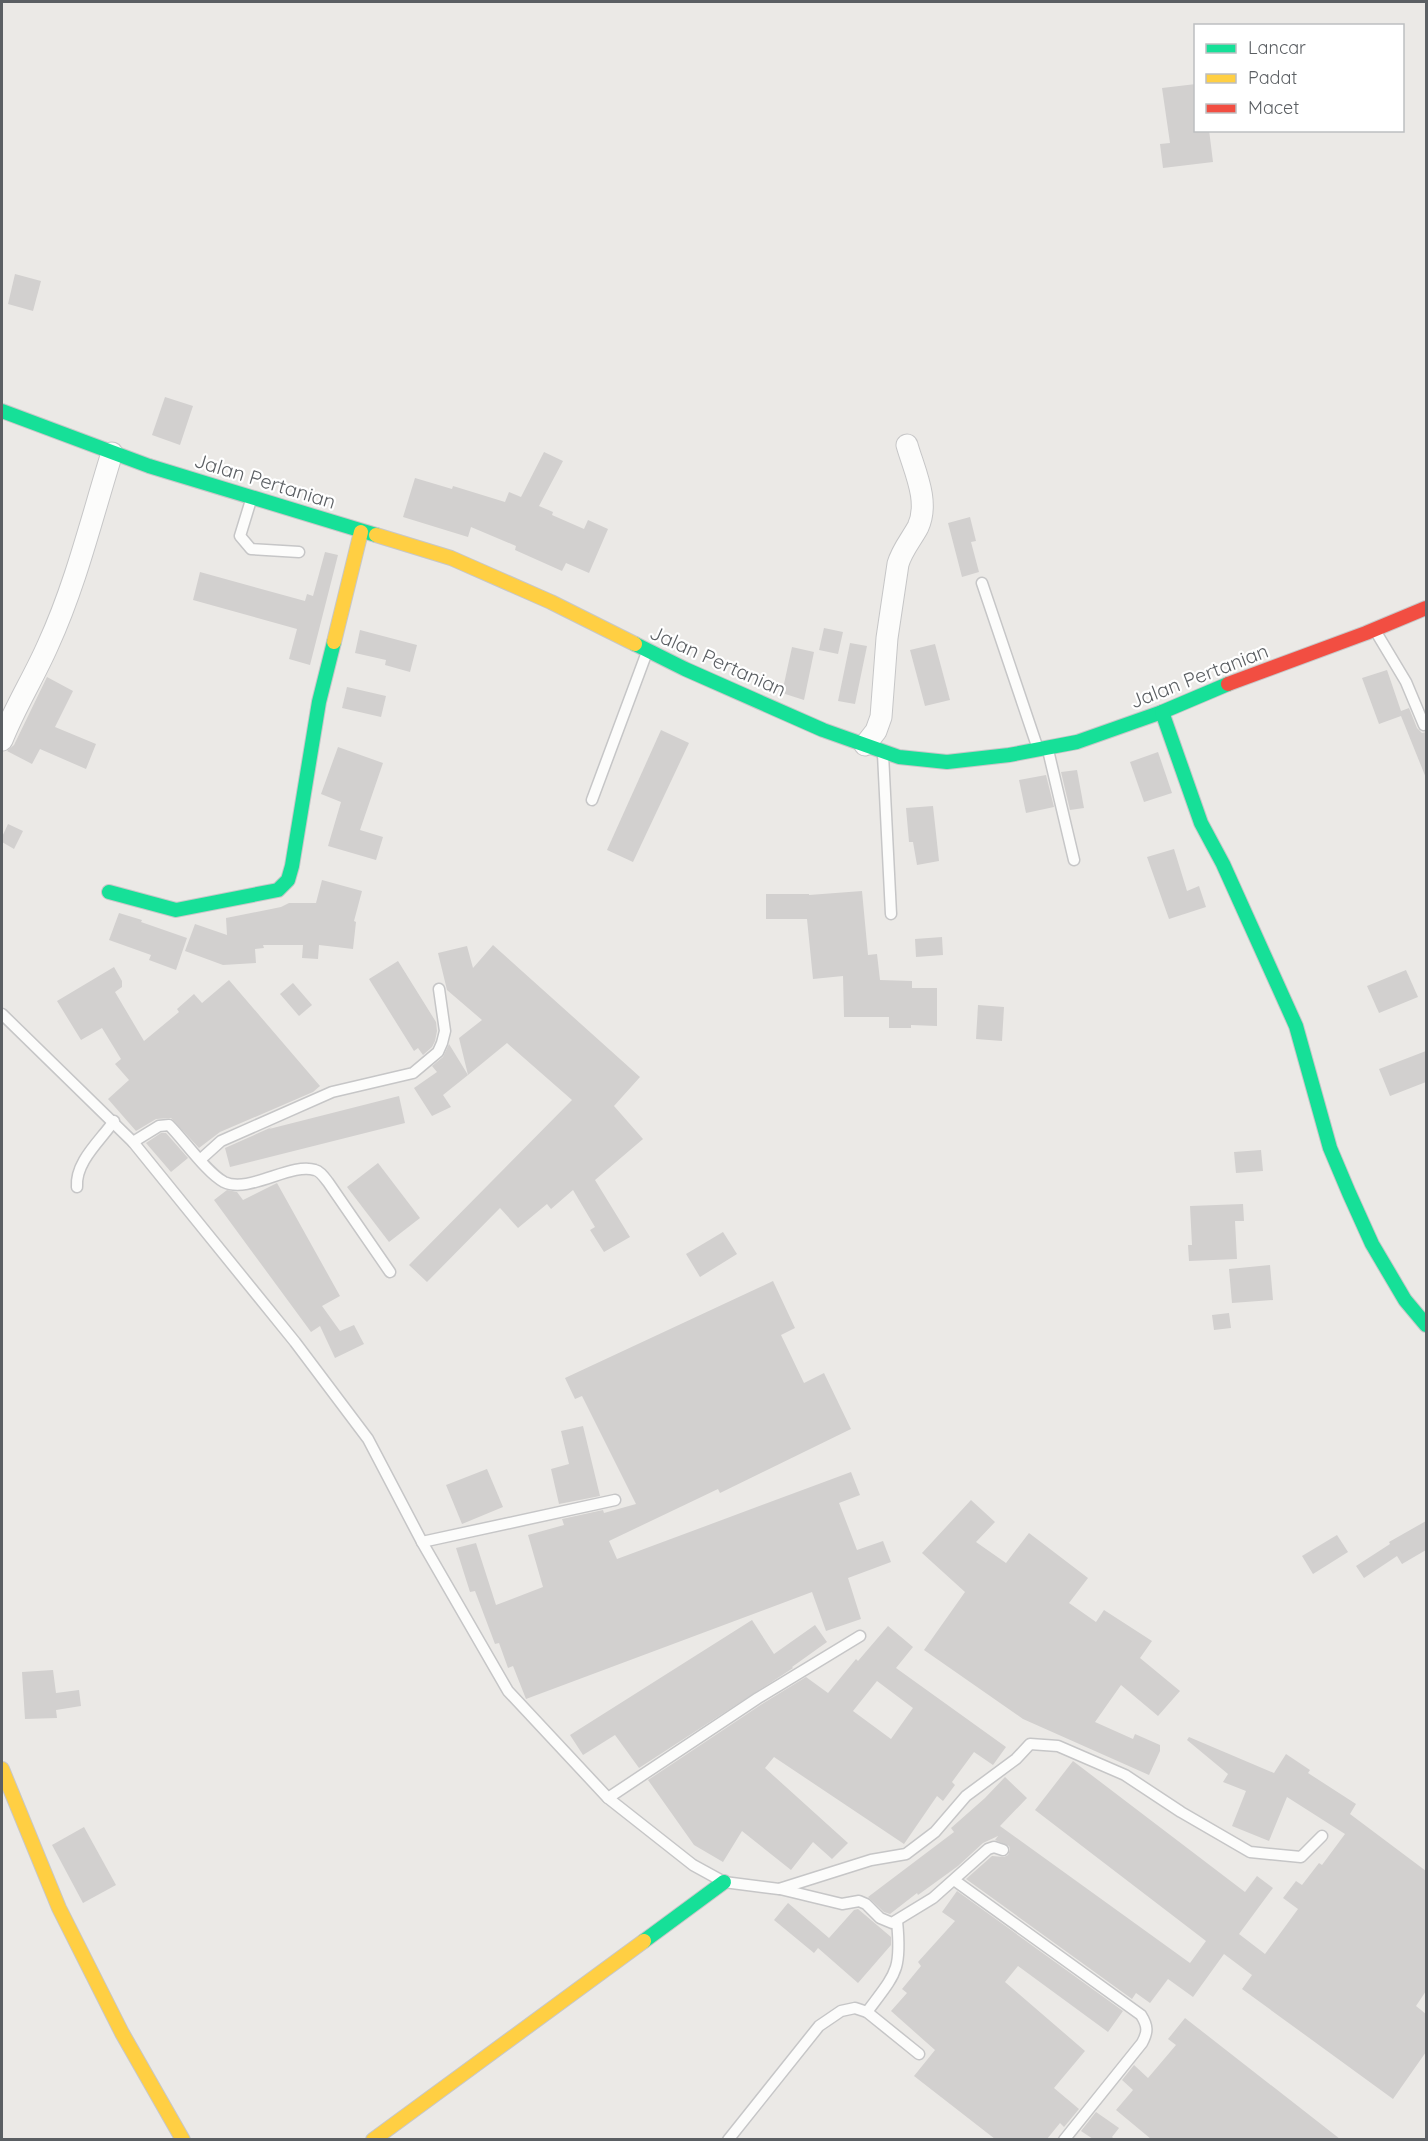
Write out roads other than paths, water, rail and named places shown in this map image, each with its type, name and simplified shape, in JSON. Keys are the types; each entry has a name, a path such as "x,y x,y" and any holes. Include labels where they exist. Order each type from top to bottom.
{"street":[{"name":"Jalan Pertanian","path":"2,411 149,466 451,558 550,602 647,651 823,730 899,757 946,762 1009,755 1077,741 1162,712 1426,608"},
{"path":"874,748 876,730 881,717 887,638 898,564 900,556 919,524 923,501 906,445"},
{"path":"2,740 12,714 48,645 70,590 112,453"},
{"path":"109,892 176,910 278,890 288,880 319,702 361,532"},
{"path":"1162,712 1201,822 1223,864 1296,1026 1330,1148 1349,1193 1372,1244 1399,1291 1426,1325"},
{"path":"2,1769 59,1908 122,2033 183,2139"},
{"path":"373,2139 724,1882"}],"lane":[{"path":"252,497 240,536 246,545 251,549 299,552"},
{"path":"982,583 1043,748 1074,861"},
{"path":"1375,629 1406,682 1424,725"},
{"path":"592,800 647,651"},
{"path":"874,748 891,914"},
{"path":"201,1159 221,1141 332,1092 413,1073 438,1052 442,1043 445,1031 439,989"},
{"path":"2,1014 133,1142 295,1342 368,1439 422,1542 508,1691 608,1798 693,1865 724,1882 779,1889 842,1904 859,1901 866,1904 887,1922 897,1921 933,1898 988,1849 994,1847 1003,1850"},
{"path":"77,1187 76,1177 80,1166 114,1121"},
{"path":"133,1142 159,1126 170,1125 224,1182 233,1184 255,1182 304,1168 317,1170 328,1182 390,1272"},
{"path":"422,1542 615,1500"},
{"path":"608,1798 758,1698 860,1636"},
{"path":"779,1889 871,1860 906,1854 935,1832 966,1796 1016,1760 1030,1744 1058,1746 1125,1775 1181,1812 1250,1852 1301,1857 1322,1836"},
{"path":"954,1880 1132,2008 1141,2015 1146,2023 1148,2033 1142,2043 1064,2139"},
{"path":"867,2012 895,1975 899,1959 897,1921"},
{"path":"728,2139 819,2026 841,2011 855,2008 867,2012 919,2054"}]}
